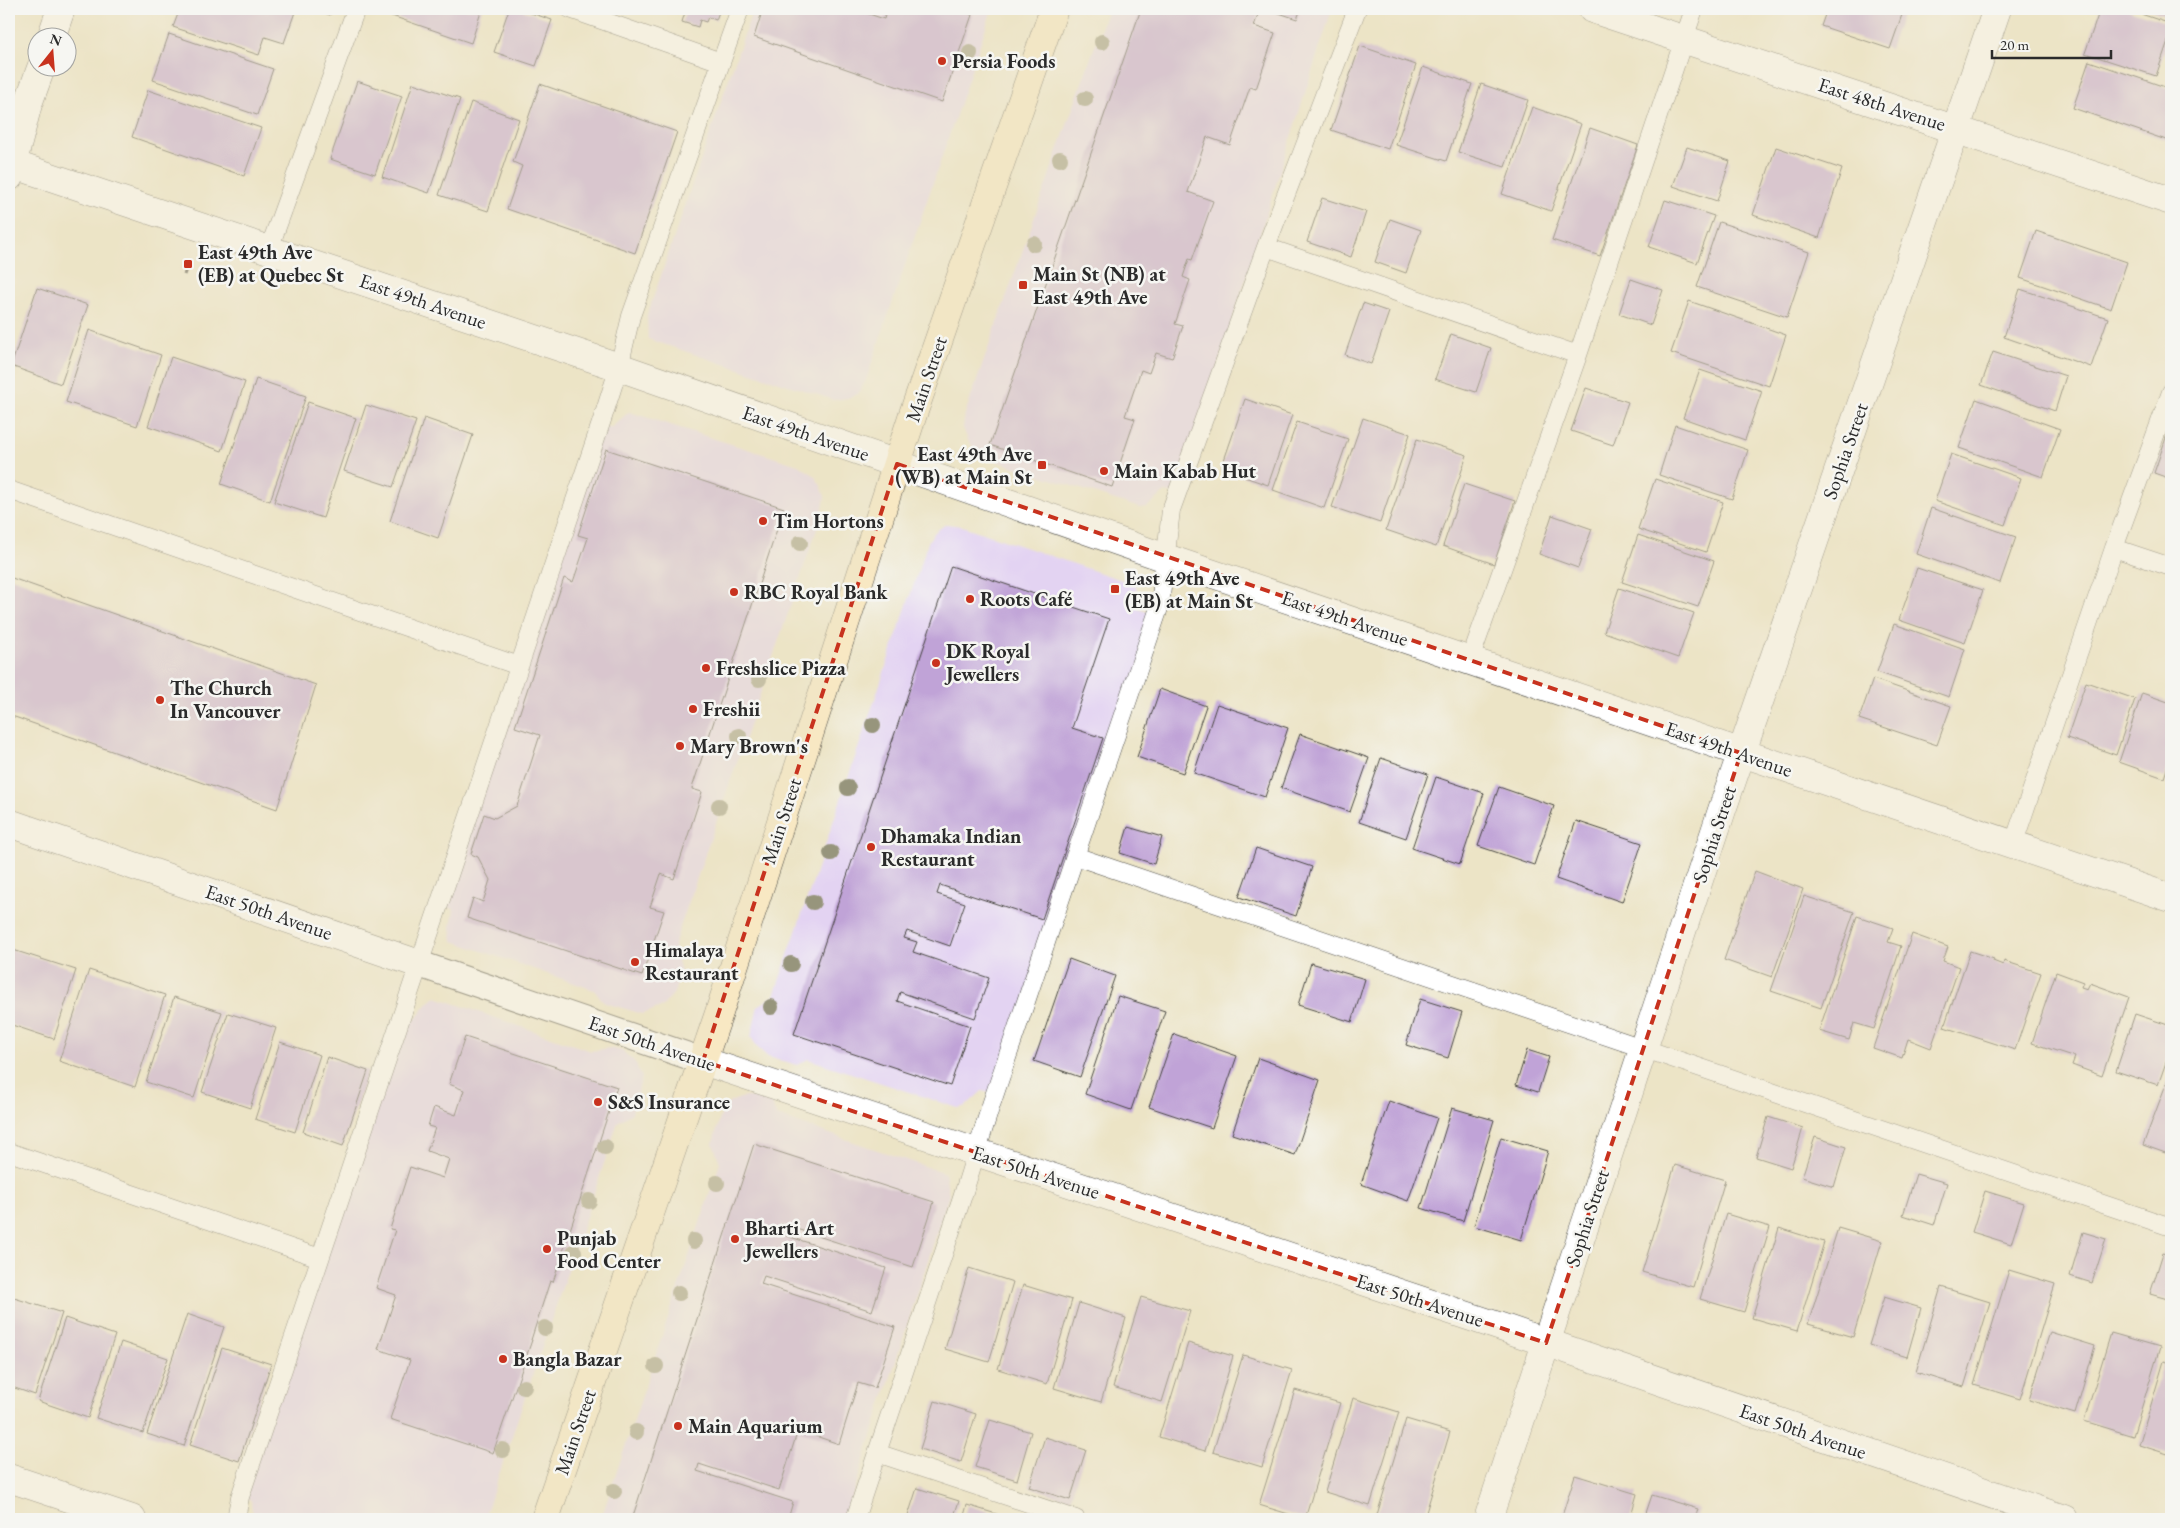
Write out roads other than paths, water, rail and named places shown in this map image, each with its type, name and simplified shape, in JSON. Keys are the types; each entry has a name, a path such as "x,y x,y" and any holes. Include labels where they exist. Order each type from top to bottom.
{"main road":[{"name":"Main Street","path":"545,1519 702,1061 897,464 1054,9"}],"street":[{"path":"54,28 61,9"},
{"name":"East 48th Avenue","path":"1592,9 1956,128 2171,201"},
{"name":"Sophia Street","path":"1488,1519 1742,753 1997,9"},
{"path":"10,168 37,78"},
{"name":"East 49th Avenue","path":"10,168 269,249 619,367 1166,558 2171,898"},
{"name":"East 50th Avenue","path":"9,823 702,1061 1546,1343 2064,1519"},
{"path":"9,1478 132,1519"}],"lane":[{"path":"269,249 356,9"},
{"path":"570,9 721,62"},
{"path":"236,1519 240,1497 619,367 631,316 740,9"},
{"path":"855,1519 990,1105 1160,605 1172,510 1266,247 1357,9"},
{"path":"1470,660 1578,355 1694,9"},
{"path":"1266,247 1578,355"},
{"path":"2013,845 2114,548 2171,392"},
{"path":"9,490 519,666"},
{"path":"2114,548 2171,567"},
{"path":"1075,856 2171,1227"},
{"path":"9,1152 320,1258"},
{"path":"877,1453 1076,1519"}],"place":[{"name":"Persia Foods","path":"942,61"},
{"name":"East 49th Ave (EB) at Quebec St","path":"188,264"},
{"name":"Main St (NB) at East 49th Ave","path":"1023,285"},
{"name":"East 49th Ave (WB) at Main St","path":"1042,465"},
{"name":"Main Kabab Hut","path":"1104,471"},
{"name":"Tim Hortons","path":"763,521"},
{"name":"East 49th Ave (EB) at Main St","path":"1115,589"},
{"name":"RBC Royal Bank","path":"734,592"},
{"name":"Roots Café","path":"970,599"},
{"name":"DK Royal Jewellers","path":"936,663"},
{"name":"Freshslice Pizza","path":"706,668"},
{"name":"The Church In Vancouver","path":"160,700"},
{"name":"Freshii","path":"693,709"},
{"name":"Mary Brown's","path":"680,746"},
{"name":"Dhamaka Indian Restaurant","path":"871,847"},
{"name":"Himalaya Restaurant","path":"635,962"},
{"name":"S&S Insurance","path":"598,1102"},
{"name":"Bharti Art Jewellers","path":"735,1239"},
{"name":"Punjab Food Center","path":"547,1249"},
{"name":"Bangla Bazar","path":"503,1359"},
{"name":"Main Aquarium","path":"678,1426"}]}
